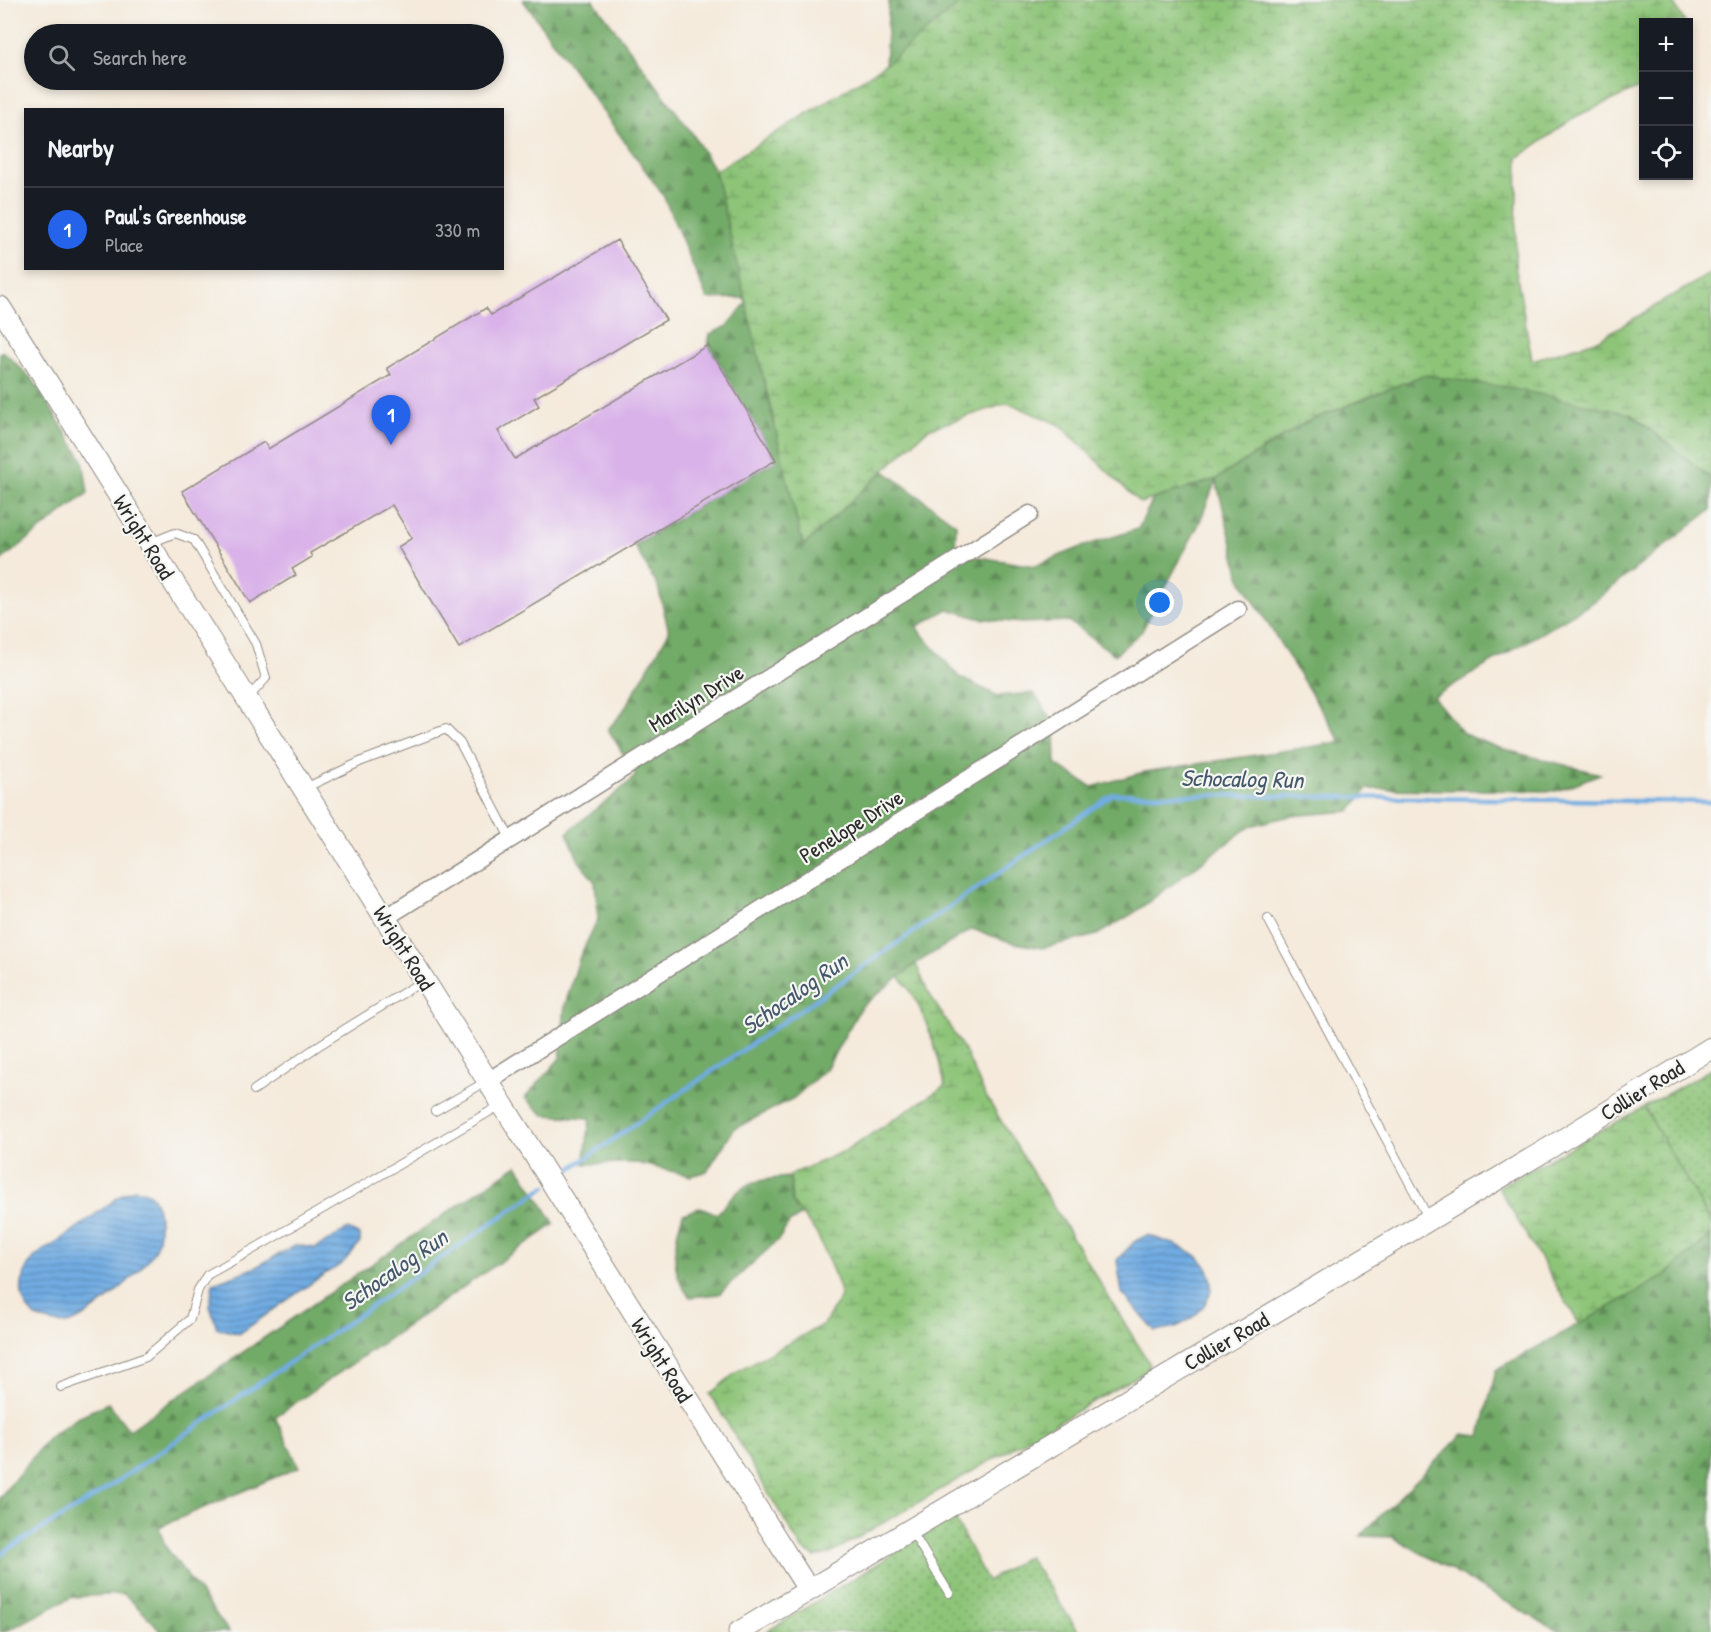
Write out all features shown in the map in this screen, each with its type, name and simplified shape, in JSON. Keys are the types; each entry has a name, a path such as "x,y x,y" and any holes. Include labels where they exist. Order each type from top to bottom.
{"street":[{"name":"Wright Road","path":"0,307 808,1589"},
{"name":"Marilyn Drive","path":"385,918 1030,514"},
{"name":"Penelope Drive","path":"488,1081 1238,609"},
{"name":"Collier Road","path":"739,1632 1711,1048"}],"lane":[{"path":"148,544 175,533 194,540 256,644 266,678 246,700"},
{"path":"303,789 363,761 446,729 460,743 511,840"},
{"path":"1268,919 1429,1219"},
{"path":"254,1090 321,1044 424,980"},
{"path":"435,1111 488,1081"},
{"path":"61,1387 146,1358 186,1324 201,1281 218,1267 259,1246 502,1104"},
{"path":"911,1529 950,1593"}],"green space":[{"path":"523,0 593,0 692,133 715,171 745,298 707,299 663,195"},
{"path":"889,0 964,0 885,65"},
{"path":"964,0 1671,0 1682,18 1639,18 1639,88 1577,116 1518,158 1515,265 1532,360 1596,341 1711,273 1711,478 1631,414 1510,388 1423,375 1306,422 1216,479 1140,503 1060,425 1008,403 928,429 803,546 715,171 885,65"},
{"path":"746,303 803,546 883,470 956,524 955,553 1034,566 1084,546 1138,529 1153,499 1216,479 1306,422 1423,375 1532,360 1624,409 1711,478 1711,510 1592,603 1433,697 1464,734 1502,749 1600,774 1557,791 1367,789 1350,811 1290,816 1250,826 1134,913 1097,935 1042,948 1010,942 972,929 915,964 861,1007 826,1069 794,1098 734,1129 707,1171 691,1176 637,1163 584,1164 590,1118 544,1115 525,1098 560,1058 565,1005 580,956 598,919 595,882 579,861 567,833 636,775 608,729 622,713 669,632 658,587 634,545 776,460 708,345 710,334 728,326","holes":["1216,480 1241,580 1341,742 1144,772 1092,787 1056,765 1055,724 1034,693 998,696 959,677 916,627 948,609 978,618 1021,623 1068,621 1115,655 1142,631 1199,524"]},
{"path":"0,352 4,352 33,380 83,460 88,493 0,561"},
{"path":"916,964 927,990 966,1053 984,1093 1149,1363 1148,1370 829,1554 815,1557 801,1548 710,1394 739,1370 824,1324 841,1296 817,1234 792,1202 790,1175 849,1149 945,1086 934,1044 922,1012 915,998 899,977"},
{"path":"1711,1069 1711,1222 1644,1107"},
{"path":"1644,1107 1711,1222 1711,1235 1661,1278 1579,1324 1498,1187"},
{"path":"517,1165 555,1224 275,1417 299,1467 159,1527 165,1546 229,1632 160,1632 154,1623 124,1594 72,1597 5,1632 0,1632 0,1497 49,1437 80,1416 108,1403 129,1430"},
{"path":"790,1177 792,1202 802,1215 789,1223 779,1239 719,1294 690,1297 679,1278 675,1257 677,1236 683,1214 701,1207 717,1214 734,1195 748,1185 764,1180"},
{"path":"1711,1236 1711,1632 1559,1632 1393,1537 1360,1536 1463,1434 1480,1436 1496,1370 1661,1278"},
{"path":"954,1517 987,1581 1028,1556 1079,1632 766,1632"}],"water":[{"path":"135,1189 153,1197 158,1211 157,1243 150,1258 115,1293 75,1321 66,1324 58,1323 35,1316 22,1296 22,1281 33,1259 121,1195"},
{"path":"348,1229 360,1235 360,1243 341,1265 239,1334 217,1328 210,1306 213,1283 254,1268 296,1245 316,1248"},
{"path":"1147,1235 1193,1253 1206,1267 1210,1276 1209,1296 1204,1305 1197,1313 1176,1327 1155,1331 1122,1293 1117,1260 1135,1241"}],"building":[{"path":"617,240 666,320 534,398 539,406 498,431 515,459 708,345 776,460 459,648 398,547 412,538 392,505 310,553 312,557 292,569 296,575 250,603 182,491 264,442 268,449 391,375 387,368 486,308 491,315"}],"waterway":[{"name":"Schocalog Run","path":"556,1179 1113,794 1711,802"},
{"name":"Schocalog Run","path":"0,1554 90,1500 546,1186"}],"place":[{"name":"Paul's Greenhouse","path":"391,445"}]}
